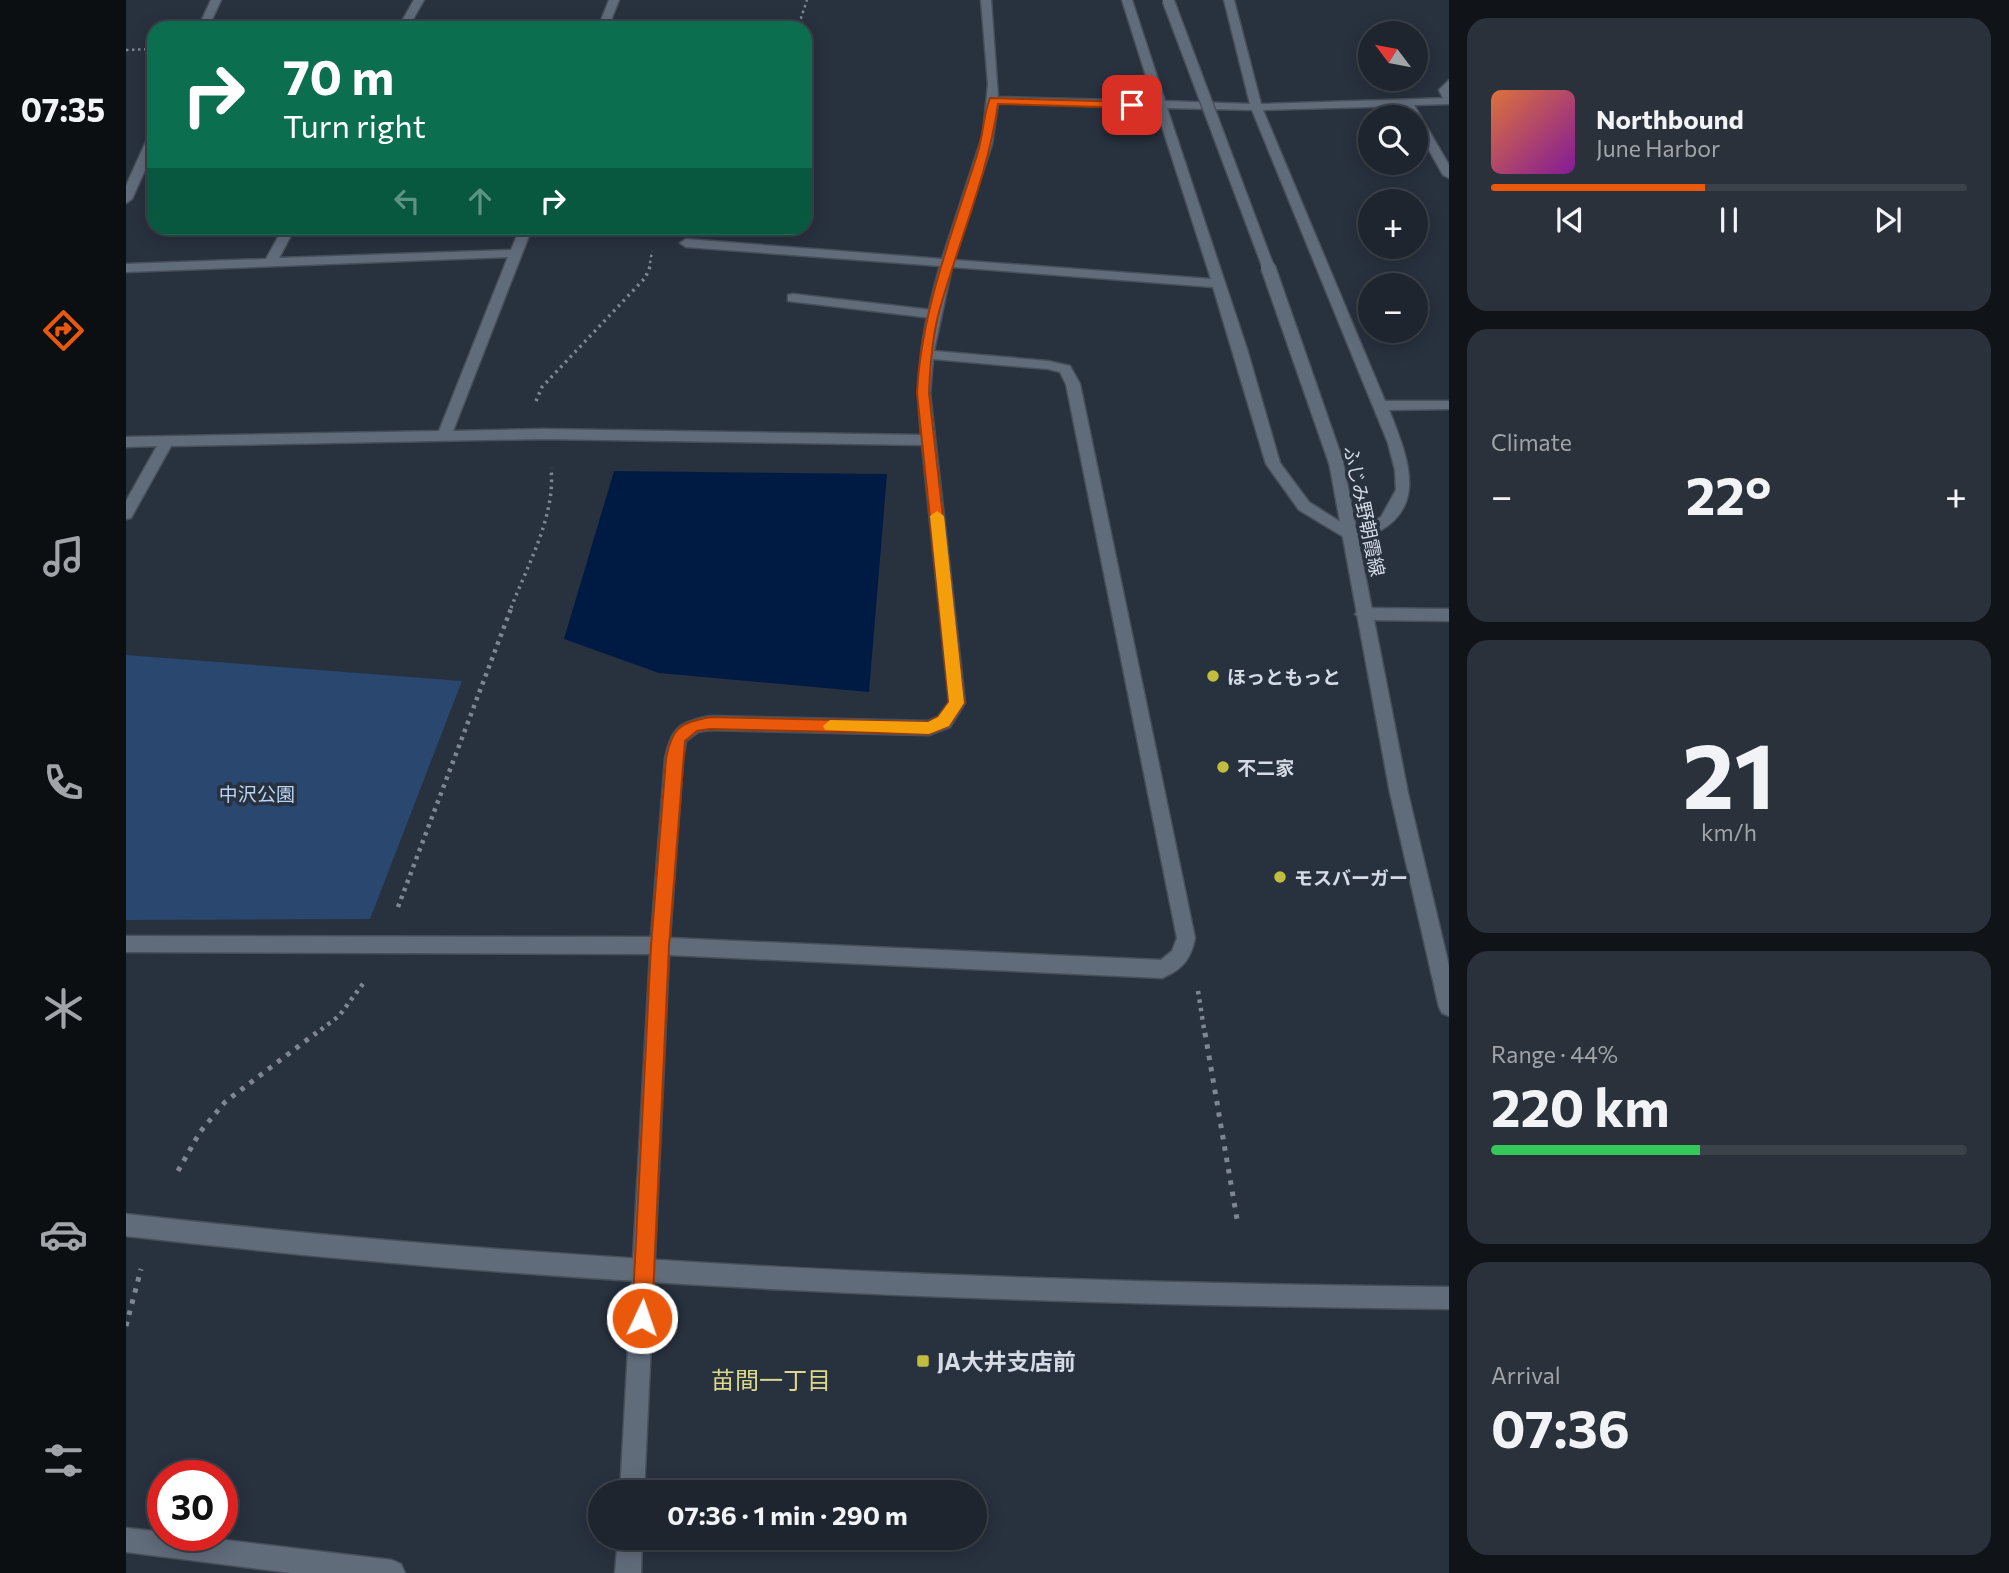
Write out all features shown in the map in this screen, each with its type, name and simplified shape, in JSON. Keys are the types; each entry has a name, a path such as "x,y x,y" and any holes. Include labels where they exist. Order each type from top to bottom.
{"street":[{"path":"206,21 216,0"},
{"path":"407,21 419,0"},
{"path":"606,21 614,0"},
{"path":"633,1480 660,946 674,759 678,738 693,726 710,723 929,728 944,722 957,703 923,393 925,354 932,314 988,136 993,100 986,0"},
{"path":"1127,0 1216,283 1240,349 1273,464 1304,506 1352,537 1387,521 1403,490 1395,443 1256,107 1229,0"},
{"name":"ふじみ野朝霞線","path":"1168,0 1283,306 1336,462 1352,537 1363,614 1408,831 1449,1007"},
{"path":"993,100 1256,107 1407,102 1449,100 1444,90 1449,83"},
{"path":"1407,102 1449,175"},
{"path":"126,199 147,152"},
{"path":"270,262 285,235"},
{"path":"444,437 523,235"},
{"path":"686,243 1216,283"},
{"path":"126,268 517,253"},
{"path":"793,298 932,314"},
{"path":"126,944 660,946 1162,969 1174,964 1183,954 1186,939 1073,384 1065,369 1048,365 925,354"},
{"path":"1380,406 1449,405"},
{"path":"126,442 542,434 929,440"},
{"path":"126,514 166,442"},
{"path":"1363,614 1449,615"},
{"path":"126,1225 291,1245 645,1270 995,1289 1449,1298"},
{"path":"128,1546 392,1573"},
{"path":"628,1573 629,1550"}],"path":[{"path":"799,21 807,0"},
{"path":"126,50 147,49"},
{"path":"535,411 535,403 542,387 645,278 651,264 653,242"},
{"path":"393,919 550,505 553,486 547,456"},
{"path":"1174,964 1199,993 1238,1224"},
{"path":"178,1171 200,1132 225,1102 339,1016 372,972"},
{"path":"126,1326 141,1269"}],"green space":[{"name":"中沢公園","path":"126,655 462,681 370,919 126,920"}],"shaded area":[{"path":"614,471 887,474 869,692 659,673 564,639"}],"slow traffic":[{"path":"830,726 929,728 944,722 957,703 937,516"}],"place":[{"name":"ほっともっと","path":"1213,676"},
{"name":"不二家","path":"1223,767"},
{"name":"モスバーガー","path":"1280,877"},
{"name":"JA大井支店前","path":"923,1361"}],"district":[{"name":"苗間一丁目","path":"771,1379"}],"route":[{"path":"642,1318 660,946 674,759 678,738 693,726 710,723 929,728 944,722 957,703 923,393 925,354 932,314 988,136 993,100 1132,105"}]}
